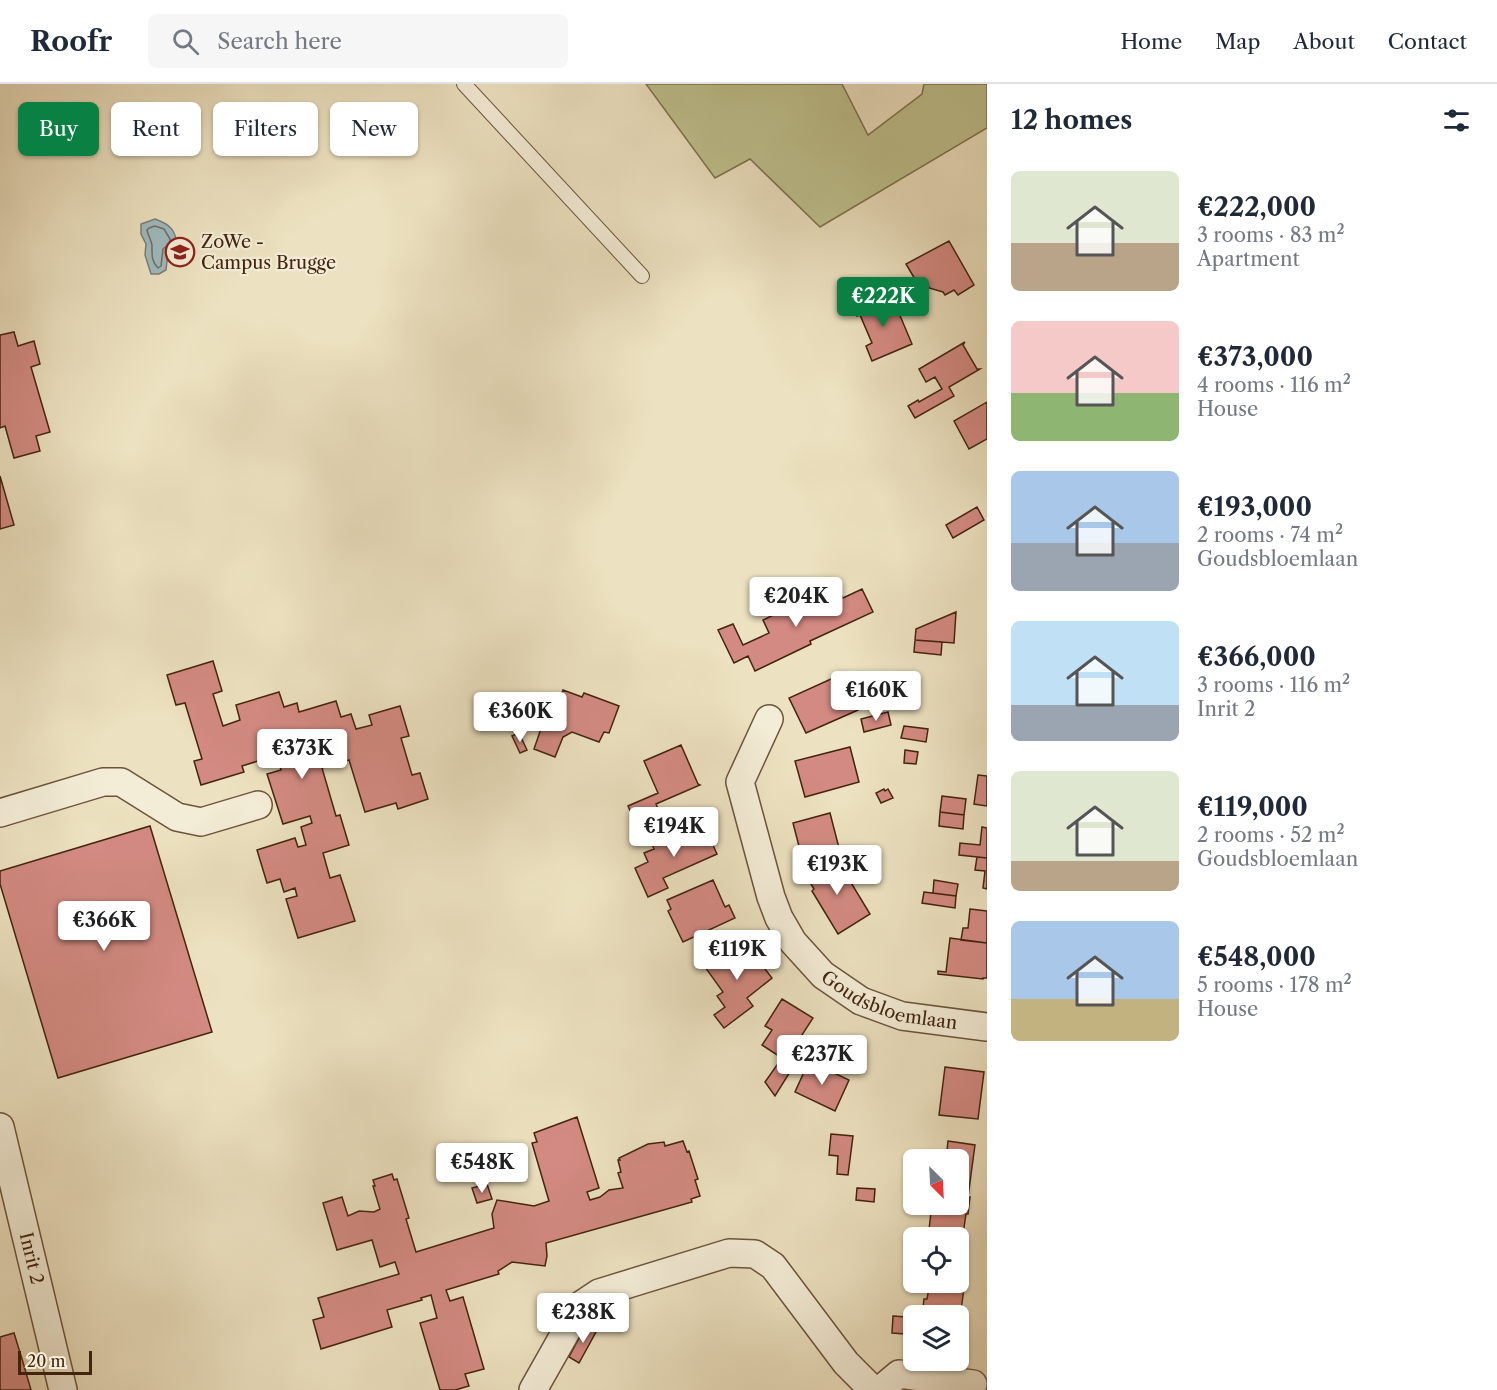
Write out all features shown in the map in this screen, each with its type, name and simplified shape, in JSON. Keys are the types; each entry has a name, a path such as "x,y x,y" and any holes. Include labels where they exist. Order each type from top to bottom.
{"street":[{"name":"Goudsbloemlaan","path":"769,719 740,782 771,897 779,918 794,942 823,975 861,1001 902,1016 987,1027"},
{"path":"0,813 103,782 121,782 177,817 201,822 258,805"},
{"name":"Inrit 2","path":"0,1127 63,1390"},
{"path":"533,1390 581,1305 599,1293 729,1253 754,1254 773,1266 846,1364 873,1390"},
{"path":"880,1390 899,1374 979,1384"}],"lane":[{"path":"464,84 642,276"}],"green space":[{"path":"646,84 842,84 868,135 922,94 924,84 987,84 987,128 820,227 750,159 715,178"}],"water":[{"path":"155,219 171,228 176,246 168,252 166,270 159,274 151,274 145,255 146,244 141,234 141,224"}],"building":[{"path":"949,241 974,285 958,295 954,290 945,295 943,292 929,288 928,284 923,287 919,286 906,264"},
{"path":"867,298 871,308 893,299 912,344 872,361 866,346 872,343 860,315 857,316 852,305"},
{"path":"14,332 18,346 34,341 40,364 31,367 50,432 36,436 40,451 14,458 5,426 0,428 0,335"},
{"path":"965,342 963,345 977,369 980,369 949,387 954,396 915,418 908,406 942,389 935,377 926,382 919,369"},
{"path":"987,402 987,439 969,449 954,421"},
{"path":"0,476 14,525 0,529"},
{"path":"977,507 984,520 953,538 946,525"},
{"path":"862,589 873,612 810,641 811,644 755,671 748,656 734,663 718,630 733,624 743,645 769,633 763,620 818,593 823,604 841,595 843,598"},
{"path":"956,612 954,643 915,640 916,629"},
{"path":"915,640 942,642 941,655 914,652"},
{"path":"213,661 222,691 213,694 223,726 240,720 236,705 279,692 284,707 297,703 299,712 336,701 341,717 351,714 356,729 372,725 369,715 400,706 409,736 401,738 412,775 420,773 428,799 398,809 396,803 365,812 349,760 322,768 336,816 340,815 349,845 323,853 330,878 340,875 355,921 298,938 286,899 297,896 295,888 284,892 280,879 267,883 257,850 295,838 298,847 306,845 301,827 312,823 310,816 283,824 267,774 281,770 277,755 242,766 244,772 201,785 194,761 202,759 185,703 176,705 167,675"},
{"path":"842,674 858,710 806,733 789,698"},
{"path":"563,690 582,697 584,693 619,706 609,733 604,732 599,742 572,732 563,737 555,757 534,749 545,717 555,713"},
{"path":"888,712 891,725 864,732 861,719"},
{"path":"904,726 928,729 926,742 901,738"},
{"path":"519,733 527,750 520,753 512,736"},
{"path":"681,745 700,785 656,804 662,818 638,829 628,806 658,793 644,761"},
{"path":"850,747 859,782 805,797 795,761"},
{"path":"905,750 918,752 916,764 904,763"},
{"path":"978,775 987,776 987,806 974,804"},
{"path":"884,789 885,791 888,789 893,798 881,803 876,793"},
{"path":"942,796 966,799 964,815 940,812"},
{"path":"940,812 964,815 963,829 939,826"},
{"path":"830,813 839,848 802,858 793,823"},
{"path":"704,825 717,854 663,878 668,888 648,897 635,868 648,862 644,853 654,849 652,844 684,830 686,833"},
{"path":"150,826 212,1032 58,1078 0,884 0,871"},
{"path":"982,827 987,828 987,858 959,855 960,843 980,845"},
{"path":"977,857 987,858 987,889 983,888 985,871 975,870"},
{"path":"835,863 841,873 844,871 870,914 838,934 812,891 814,889 803,871"},
{"path":"713,880 725,907 729,905 735,918 683,942 668,911 671,909 667,900"},
{"path":"934,880 958,884 956,896 933,893"},
{"path":"924,892 956,896 955,908 922,903"},
{"path":"970,909 987,911 987,943 961,940 963,928 968,928"},
{"path":"950,938 987,943 987,978 938,974 938,971 946,972"},
{"path":"742,939 772,978 747,998 753,1006 724,1028 714,1015 725,1007 717,996 723,992 705,967"},
{"path":"782,999 813,1018 787,1058 795,1064 775,1096 765,1082 782,1058 762,1045 772,1030 765,1026"},
{"path":"809,1061 849,1080 835,1111 795,1092"},
{"path":"945,1067 984,1072 978,1119 939,1115"},
{"path":"577,1117 599,1188 587,1192 590,1200 600,1197 609,1190 623,1188 618,1173 621,1172 619,1158 648,1144 664,1142 665,1146 683,1141 687,1152 689,1151 698,1179 695,1180 700,1196 691,1199 692,1202 546,1243 545,1266 512,1262 498,1271 499,1274 446,1290 450,1301 463,1297 484,1369 465,1374 469,1386 455,1390 440,1390 420,1323 437,1318 431,1295 421,1298 422,1300 387,1310 392,1327 321,1349 313,1320 324,1317 318,1298 399,1274 395,1262 380,1267 372,1240 337,1250 323,1203 342,1197 348,1216 359,1211 374,1212 380,1209 373,1180 392,1174 394,1180 397,1179 409,1218 406,1219 416,1252 494,1228 492,1214 497,1200 534,1206 549,1201 532,1143 537,1142 534,1133"},
{"path":"831,1134 853,1136 848,1175 837,1174 838,1156 829,1155"},
{"path":"948,1141 975,1145 969,1190 969,1149 947,1149"},
{"path":"487,1184 492,1199 477,1203 472,1188"},
{"path":"857,1188 875,1189 874,1202 856,1200"},
{"path":"931,1215 966,1215 964,1227 929,1227"},
{"path":"928,1293 963,1293 962,1305 923,1305 924,1299 927,1299"},
{"path":"893,1316 903,1317 903,1334 892,1333"},
{"path":"586,1325 597,1330 579,1363 569,1357"},
{"path":"14,1333 31,1390 0,1390 0,1337"}],"place":[{"name":"ZoWe - Campus Brugge","path":"180,252"}]}
